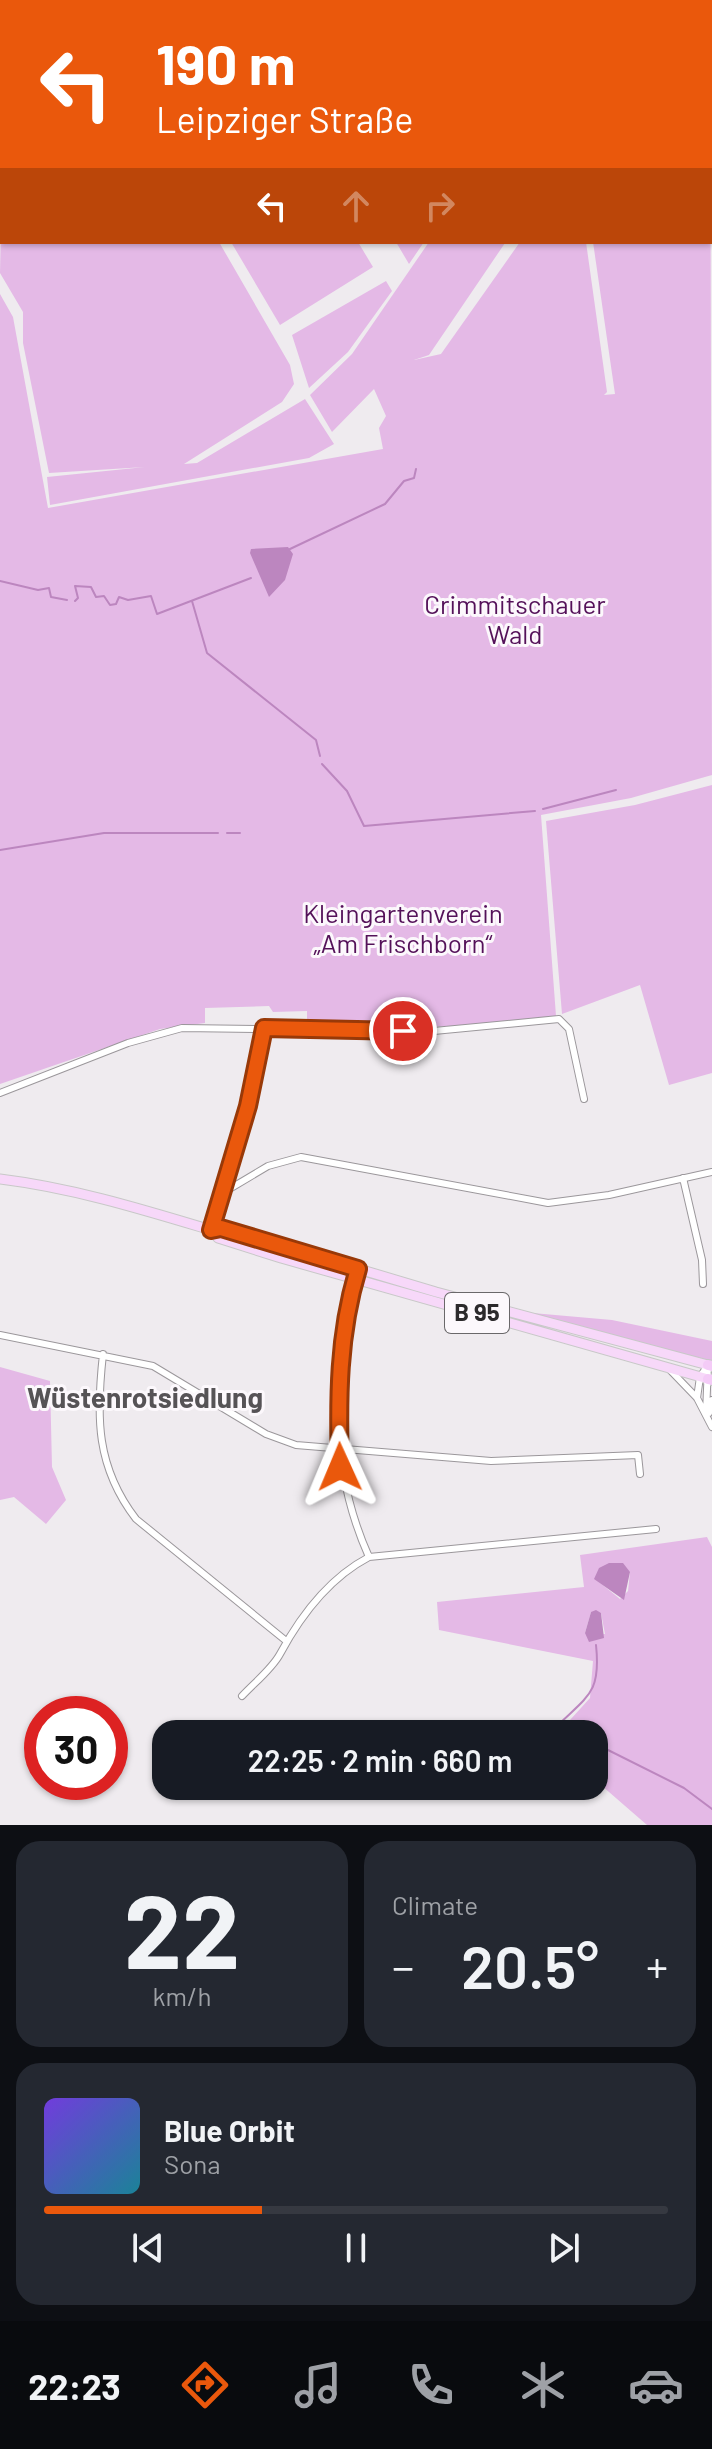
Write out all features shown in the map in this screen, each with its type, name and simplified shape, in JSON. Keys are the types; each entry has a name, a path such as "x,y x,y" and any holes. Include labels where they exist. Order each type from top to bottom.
{"main road":[{"name":"B 95","path":"0,1179 79,1192 211,1230 221,1228 356,1273 707,1379"},
{"name":"B 95","path":"356,1273 710,1366"}],"street":[{"path":"0,1093 153,1035 195,1027 434,1031 559,1019 569,1029 584,1099"},
{"path":"211,1230 248,1106 264,1028"},
{"path":"221,1194 268,1166 301,1157 548,1203 609,1195 712,1172"},
{"path":"683,1178 702,1260 703,1284"},
{"path":"356,1273 344,1326 338,1384 339,1449 351,1518 369,1557"},
{"path":"0,1335 153,1366 266,1434 296,1445 491,1461 638,1455 640,1474"},
{"path":"103,1354 99,1421 105,1461 116,1494 136,1519 285,1640"},
{"path":"710,1366 704,1401 710,1424"},
{"path":"669,1368 697,1398 710,1424"},
{"path":"697,1398 707,1379"},
{"path":"710,1424 712,1400"},
{"path":"242,1696 280,1655 285,1640 328,1587 346,1569 369,1557 656,1529"}],"green space":[{"path":"1,244 220,244 290,365 294,384 282,402 184,464 197,463 305,399 334,444 309,458 50,505 47,477 145,467 49,473 23,343 23,312 0,273"},
{"path":"232,244 359,244 373,267 280,325"},
{"path":"397,244 423,244 409,264"},
{"name":"Crimmitschauer Wald","path":"428,244 504,244 429,355 414,360 441,354 519,244 586,244 607,392 604,395 615,394 593,244 711,244 712,775 631,798 541,815 556,1016 463,1026 370,1027 307,1024 307,1011 273,1012 269,1006 205,1008 205,1023 160,1029 0,1084 0,294 13,317 48,508 383,449 379,428 386,416 374,389 332,432 310,395 352,354"},
{"path":"386,281 392,291 348,352 309,388 292,335"},
{"path":"712,785 712,1073 669,1085 640,985 562,1014 546,821 635,805"},
{"path":"521,1312 612,1320 712,1341 712,1361"},
{"path":"0,1367 50,1381 52,1467 66,1500 46,1524 14,1497 0,1500"},
{"path":"707,1537 712,1547 712,1825 647,1825 608,1791 608,1720 570,1720 590,1698 593,1661 439,1630 437,1602 584,1587 580,1555","holes":["630,1572 628,1591 620,1599 599,1582","591,1612 601,1613 605,1634 585,1633"]}],"shaded area":[{"path":"288,547 293,554 285,580 269,597 251,549"},
{"path":"609,1563 623,1563 630,1572 624,1600 594,1579 599,1568"},
{"path":"596,1610 601,1613 604,1638 589,1642 585,1633 591,1612"}],"waterway":[{"path":"290,549 385,504 404,481 414,478 416,469"},
{"path":"75,601 78,598 75,586 91,587 96,597 104,596 110,605 116,604 119,597 128,600 151,596 157,614 251,578"},
{"path":"0,581 38,590 49,588 51,597 67,600"},
{"path":"192,601 207,653 316,740 320,756"},
{"path":"322,764 347,791 364,826 535,811"},
{"path":"543,809 616,790"},
{"path":"0,850 104,833 218,833"},
{"path":"227,833 240,833"},
{"path":"563,1720 585,1699 594,1683 597,1673 596,1645"},
{"path":"608,1750 684,1788 712,1809"}],"district":[{"name":"Wüstenrotsiedlung","path":"145,1398"}],"route":[{"path":"340,1467 338,1384 344,1326 358,1269 221,1228 211,1230 248,1106 264,1028 403,1031"}],"park label":[{"name":"Kleingartenverein „Am Frischborn“","path":"403,929"}]}
